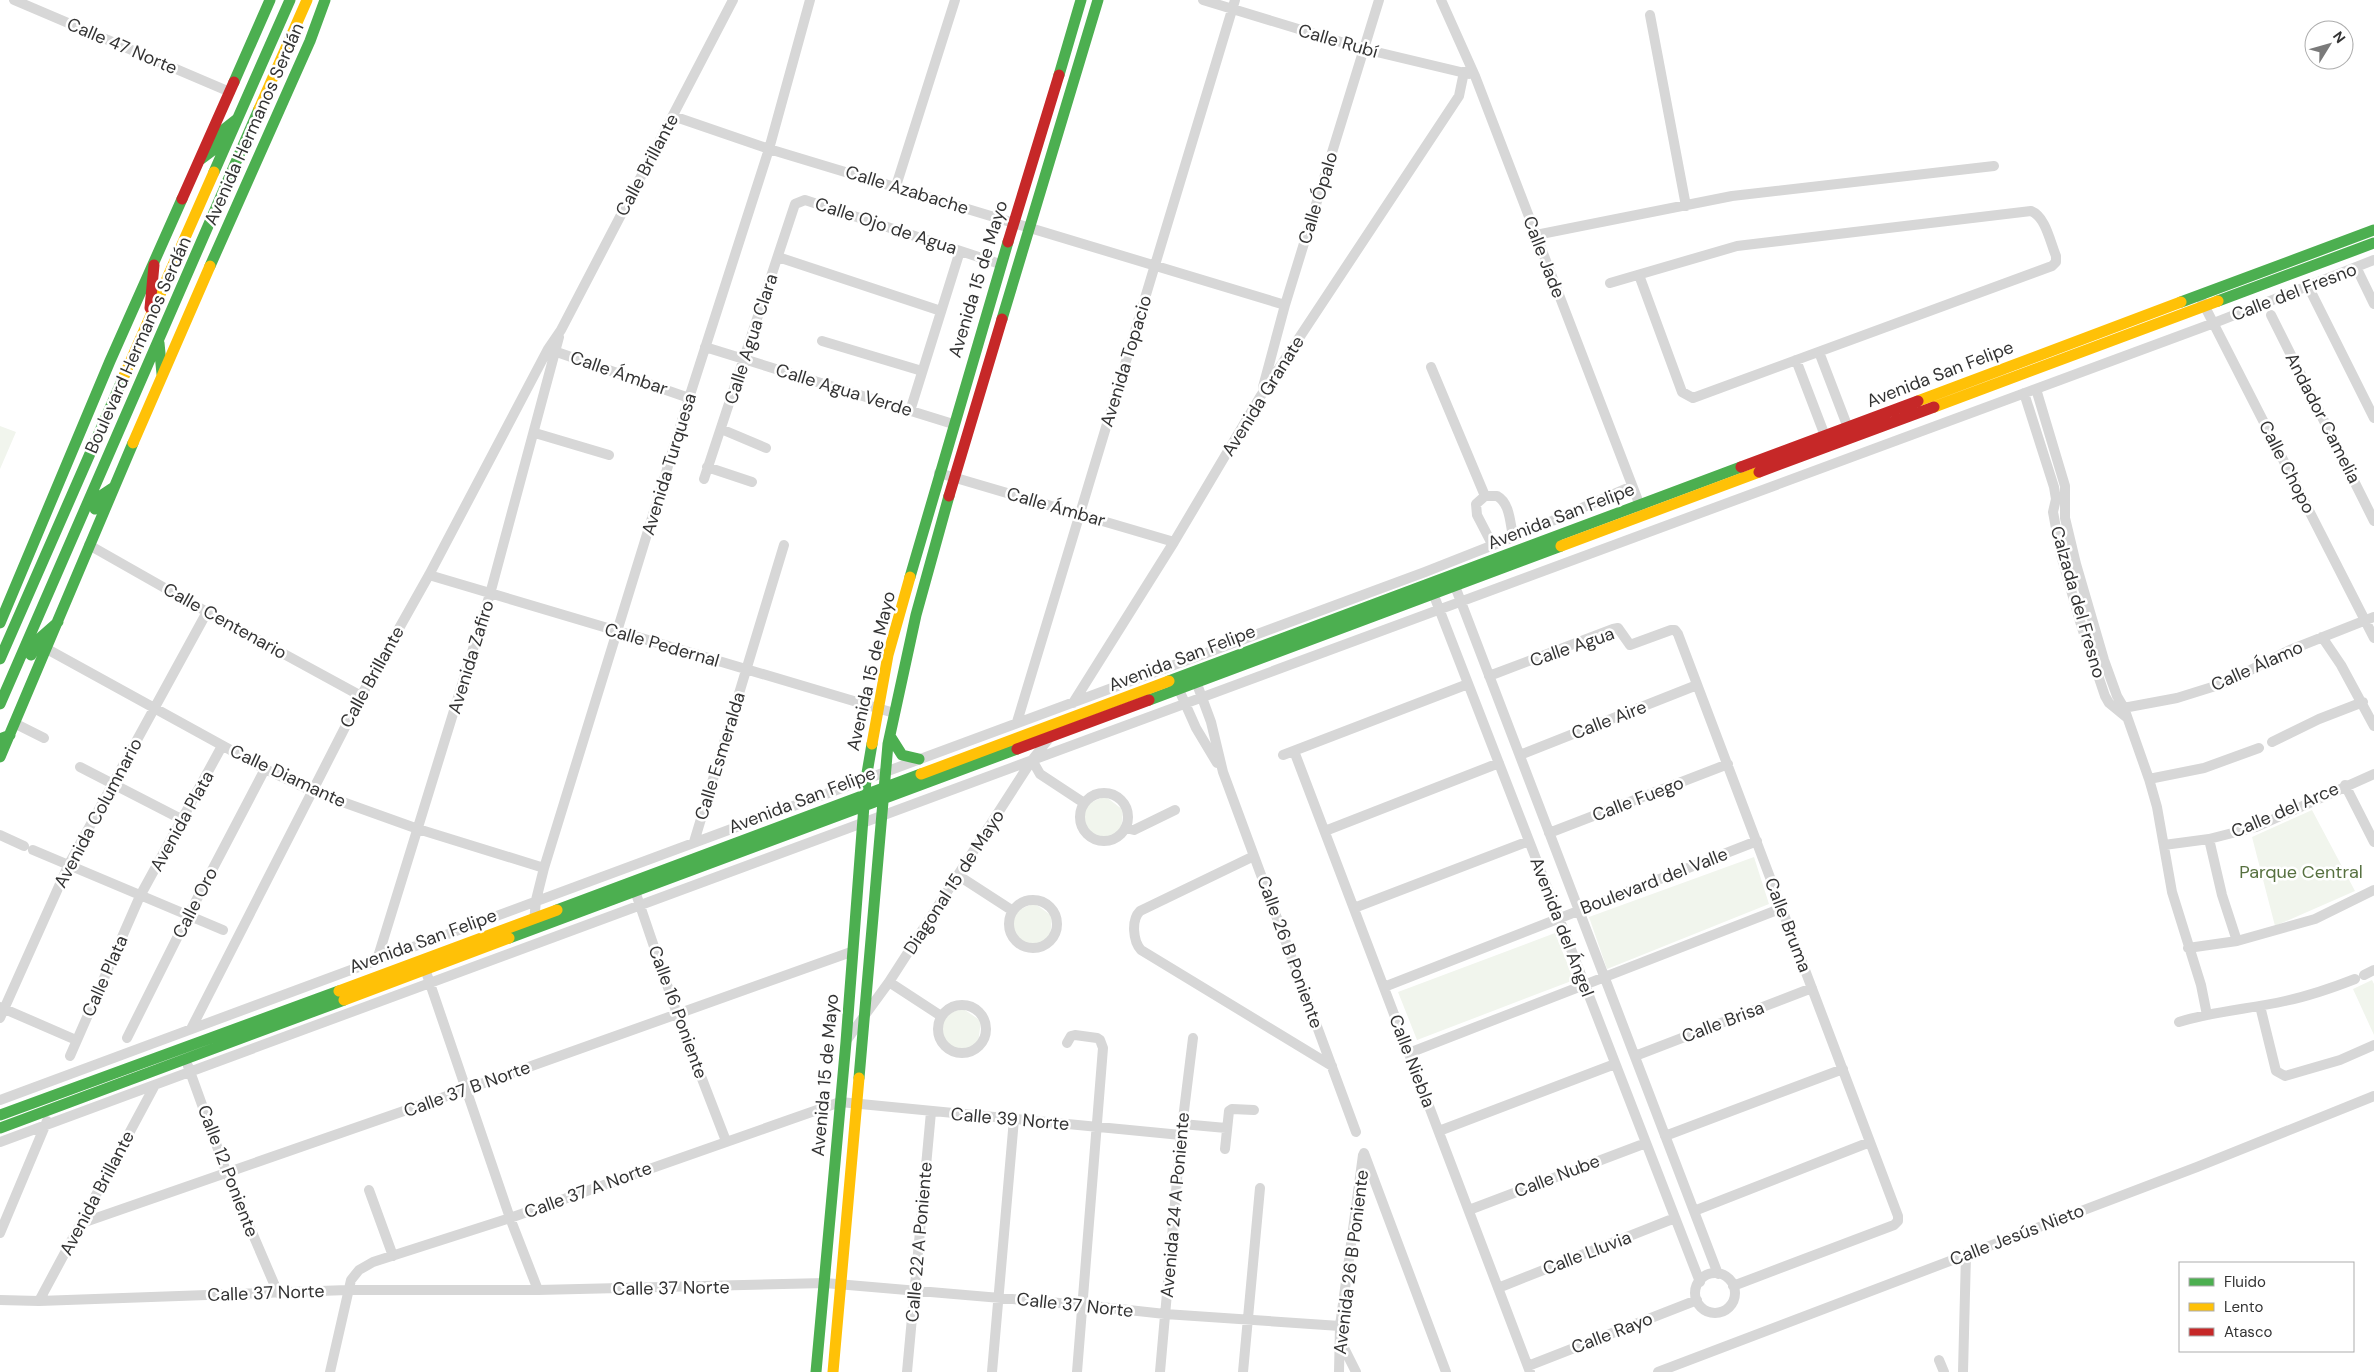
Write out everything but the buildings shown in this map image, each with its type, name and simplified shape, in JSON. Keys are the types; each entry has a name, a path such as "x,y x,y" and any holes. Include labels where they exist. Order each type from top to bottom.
{"main road":[{"name":"Avenida Hermanos Serdán","path":"0,623 110,361 270,0"},
{"name":"Boulevard Hermanos Serdán","path":"0,659 290,0"},
{"name":"Boulevard Hermanos Serdán","path":"0,704 308,0"},
{"name":"Avenida Hermanos Serdán","path":"0,756 5,737 14,723 47,649 162,374 310,42 325,0"},
{"name":"Avenida 15 de Mayo","path":"816,1372 846,1042 866,779 888,655 1000,264 1081,0"},
{"name":"Avenida 15 de Mayo","path":"833,1372 858,1103 883,793 894,713 916,615 954,477 1098,0"},
{"path":"208,142 239,118"},
{"path":"256,118 273,124"},
{"path":"201,159 230,137"},
{"name":"Avenida San Felipe","path":"1453,581 1505,556 1762,472 1827,441 1847,427 2374,230"},
{"name":"Avenida San Felipe","path":"0,1128 184,1054 864,801 1061,722 1176,684 1827,441 1852,438 2374,244"},
{"path":"149,320 154,265"},
{"path":"159,341 162,374"},
{"path":"70,544 77,541 83,535 102,495 114,488"},
{"path":"14,672 25,664 41,637 58,622"},
{"name":"Avenida San Felipe","path":"883,793 1051,737 1176,684"},
{"path":"890,736 902,755 918,759"},
{"name":"Avenida San Felipe","path":"0,1115 59,1093 184,1054"}],"street":[{"name":"Calle 47 Norte","path":"14,0 230,92"},
{"name":"Calle Brillante","path":"191,1029 361,696 430,575 552,350 733,0"},
{"name":"Avenida Turquesa","path":"534,924 536,900 544,868 689,398 769,149 810,0"},
{"path":"896,186 955,0"},
{"name":"Calle Rubí","path":"1203,0 1233,4 1364,49 1470,74"},
{"name":"Calle Ópalo","path":"1260,397 1285,305 1379,0"},
{"name":"Calle Jade","path":"1441,0 1536,235 1642,510"},
{"name":"Avenida Topacio","path":"1017,722 1233,4"},
{"path":"1650,15 1686,206"},
{"name":"Avenida Granate","path":"1061,722 1174,542 1260,397 1459,96 1470,74"},
{"name":"Calle Azabache","path":"673,116 769,149 1285,305"},
{"path":"1536,235 1732,196 1994,166"},
{"name":"Calle Ojo de Agua","path":"799,201 805,200 1000,264"},
{"name":"Calle Agua Clara","path":"704,479 795,204 799,201"},
{"path":"1610,283 1737,246 2031,211 2038,214 2056,256 2056,262 2052,266 1693,398 1687,397 1682,392 1639,275"},
{"path":"910,411 960,251"},
{"path":"778,257 941,311"},
{"name":"Calle del Fresno","path":"2214,323 2374,260"},
{"path":"2356,267 2374,304"},
{"path":"2308,286 2374,418"},
{"name":"Calle Chopo","path":"2199,296 2370,619 2374,638"},
{"name":"Andador Camelia","path":"2271,315 2374,521"},
{"path":"0,1142 2214,323"},
{"path":"822,341 922,371"},
{"path":"2098,346 2105,363"},
{"name":"Calle Agua Verde","path":"706,347 953,424"},
{"name":"Calle Ámbar","path":"552,350 689,398"},
{"name":"Avenida Zafiro","path":"377,960 490,594 535,433 552,350"},
{"path":"1819,352 1852,438"},
{"path":"1796,360 1827,441"},
{"path":"1431,367 1485,496"},
{"name":"Calzada del Fresno","path":"2036,389 2076,564 2104,660 2149,779 2157,807 2172,892 2201,985 2208,1015"},
{"name":"Calzada del Fresno","path":"2024,393 2054,466"},
{"path":"721,429 766,448"},
{"path":"535,433 609,455"},
{"path":"707,467 752,482"},
{"path":"1762,472 1769,488"},
{"name":"Calle Ámbar","path":"939,473 1174,542"},
{"name":"Avenida San Felipe","path":"0,1100 1425,572 1632,486"},
{"path":"1505,556 1477,515 1476,504 1485,496 1497,496 1504,503 1508,512 1513,536"},
{"name":"Calle Centenario","path":"89,545 361,696"},
{"name":"Calle Esmeralda","path":"694,842 784,545"},
{"name":"Avenida del Ángel","path":"1446,563 1718,1274"},
{"name":"Avenida del Ángel","path":"1425,572 1700,1282"},
{"name":"Calle Pedernal","path":"430,575 616,632 894,713"},
{"name":"Avenida Columnario","path":"1,1012 68,866 207,612"},
{"name":"Calle Álamo","path":"2123,711 2177,698 2225,683 2322,636 2370,619"},
{"name":"Calle Agua","path":"1489,676 1613,629 1618,628 1622,631 1630,645 1675,630"},
{"name":"Calle Bruma","path":"1675,630 1728,764 1898,1221 1734,1286"},
{"path":"2322,636 2363,702 2374,726"},
{"name":"Calle Diamante","path":"47,649 222,746 312,791 418,829 544,868"},
{"name":"Calle 26 B Poniente","path":"1195,677 1211,722 1223,772 1356,1132"},
{"name":"Calle 26 B Poniente","path":"1176,684 1196,728 1223,772"},
{"path":"1283,755 1468,684"},
{"name":"Calle Aire","path":"1520,755 1697,685"},
{"path":"2272,742 2319,719 2363,702"},
{"name":"Diagonal 15 de Mayo","path":"846,1042 864,1020 959,876 1032,760 1061,722"},
{"path":"1196,728 1211,722"},
{"path":"14,723 44,738"},
{"name":"Avenida Plata","path":"140,896 222,746"},
{"path":"2149,779 2204,768 2259,748"},
{"name":"Calle Niebla","path":"1294,751 1529,1369"},
{"path":"1032,760 1040,774 1084,803"},
{"path":"1325,831 1499,763"},
{"name":"Calle Fuego","path":"1549,833 1728,764"},
{"path":"80,767 183,820"},
{"name":"Calle Oro","path":"127,1038 265,769"},
{"name":"Calle del Arce","path":"2164,845 2209,839 2256,827 2345,785 2374,774"},
{"path":"2345,785 2374,842"},
{"path":"1098,793 1116,796 1127,810 1126,828 1113,840 1095,840 1088,836 1079,820 1080,811 1084,803 1090,796 1098,793"},
{"path":"1126,828 1134,830 1175,810"},
{"path":"0,835 68,866 223,930"},
{"path":"2209,839 2222,895 2237,941"},
{"path":"1354,908 1529,841"},
{"name":"Boulevard del Valle","path":"1384,987 1757,841"},
{"path":"1254,856 1140,911 1134,920 1135,941 1141,950 1332,1066"},
{"path":"959,876 1013,910"},
{"name":"Calle 16 Poniente","path":"633,887 677,1014 726,1141"},
{"path":"2188,948 2237,941 2315,918 2374,890"},
{"name":"Calle Plata","path":"70,1056 140,896"},
{"path":"1027,900 1045,903 1056,916 1055,934 1050,942 1034,949 1025,948 1018,943 1012,936 1009,928 1009,919 1013,910 1027,900"},
{"path":"1409,1053 1782,908"},
{"name":"Calle 37 B Norte","path":"82,1223 227,1174 852,952"},
{"path":"424,965 510,1218 538,1290"},
{"path":"2179,1022 2318,993 2374,970"},
{"path":"889,982 941,1016"},
{"name":"Calle Brisa","path":"1635,1056 1812,988"},
{"path":"954,1006 970,1006 983,1017 986,1025 982,1042 970,1052 953,1051 941,1041 938,1024 941,1016 954,1006"},
{"path":"2260,1006 2276,1071 2285,1076 2340,1060 2374,1045"},
{"path":"1,1012 76,1040"},
{"path":"1067,1043 1071,1036 1075,1035 1097,1038 1102,1044 1077,1372"},
{"name":"Avenida 24 A Poniente","path":"1160,1372 1192,1038"},
{"name":"Calle 12 Poniente","path":"184,1054 227,1174 278,1293"},
{"path":"1439,1131 1615,1064"},
{"path":"1665,1136 1843,1069"},
{"name":"Avenida Brillante","path":"40,1301 155,1085"},
{"path":"0,1233 59,1093"},
{"name":"Calle Jesús Nieto","path":"1658,1372 2197,1167 2374,1096"},
{"name":"Calle 37 A Norte","path":"330,1372 351,1280 359,1270 373,1262 510,1218 840,1102"},
{"name":"Calle 39 Norte","path":"840,1102 1097,1126 1182,1129 1226,1128"},
{"path":"1225,1149 1229,1111 1232,1109 1254,1110"},
{"name":"Calle 22 A Poniente","path":"907,1372 931,1112"},
{"path":"992,1372 1000,1298 1014,1119"},
{"path":"1694,1211 1870,1142"},
{"name":"Calle Nube","path":"1468,1210 1646,1143"},
{"name":"Avenida 26 B Poniente","path":"1339,1372 1340,1326 1364,1153 1446,1372"},
{"path":"1243,1372 1260,1188"},
{"path":"368,1190 393,1256"},
{"name":"Calle Lluvia","path":"1498,1288 1675,1218"},
{"path":"1963,1372 1966,1254"},
{"path":"1718,1274 1729,1279 1734,1286 1735,1296 1733,1302 1724,1311 1711,1313 1705,1310 1697,1300 1696,1291 1700,1282 1708,1275 1718,1274"},
{"name":"Calle 37 Norte","path":"0,1300 40,1301 348,1290 538,1290 825,1283 1083,1305 1165,1314 1340,1326"},
{"name":"Calle Rayo","path":"1529,1369 1697,1300"},
{"path":"1341,1341 1356,1372"},
{"path":"1940,1360 1944,1372"}],"green space":[{"path":"0,426 16,432 0,469"},
{"path":"1105,796 1123,810 1121,831 1102,840 1083,827 1086,805"},
{"name":"Parque Central","path":"2312,810 2355,891 2275,926 2252,837"},
{"path":"1754,857 1769,904 1607,969 1589,917"},
{"path":"1034,903 1052,916 1050,938 1031,947 1012,933 1015,912"},
{"path":"1555,933 1574,980 1417,1040 1398,992"},
{"path":"2372,980 2374,984 2374,1035 2353,989"},
{"path":"962,1008 981,1021 978,1043 959,1052 941,1038 943,1017"}],"traffic: fast":[{"path":"234,82 270,0"},
{"path":"214,172 290,0"},
{"path":"210,266 310,41 325,0"},
{"path":"1059,75 1081,0"},
{"path":"1002,319 1098,0"},
{"path":"0,704 259,109"},
{"path":"208,142 237,119"},
{"path":"201,159 225,141"},
{"path":"0,623 110,361 182,199"},
{"path":"2181,302 2374,230"},
{"path":"910,577 1008,242"},
{"path":"2218,301 2374,243"},
{"path":"159,343 162,374"},
{"path":"0,659 124,376"},
{"path":"0,757 133,443"},
{"path":"1169,681 1741,467"},
{"path":"95,509 102,495 114,487"},
{"path":"859,1078 888,744 916,615 949,496"},
{"path":"1149,700 1561,546"},
{"path":"31,655 41,637 58,622"},
{"path":"0,739 10,735"},
{"path":"890,736 902,755 919,759"},
{"path":"816,1372 846,1042 866,779 872,744"},
{"path":"509,938 1017,749"},
{"path":"557,910 921,774"},
{"path":"0,1115 339,991"},
{"path":"0,1128 344,1000"}],"traffic: slow":[{"path":"259,109 307,0"},
{"path":"124,376 214,172"},
{"path":"133,443 210,266"},
{"path":"1934,407 2218,301"},
{"path":"1918,401 2181,302"},
{"path":"1561,546 1759,472"},
{"path":"872,744 888,655 910,577"},
{"path":"921,774 1169,681"},
{"path":"339,991 557,910"},
{"path":"344,1000 509,938"},
{"path":"833,1372 859,1078"}],"traffic: jam":[{"path":"1008,242 1059,75"},
{"path":"182,199 234,82"},
{"path":"150,308 154,265"},
{"path":"949,496 1002,319"},
{"path":"1741,467 1918,401"},
{"path":"1759,472 1934,407"},
{"path":"1017,749 1149,700"}]}
